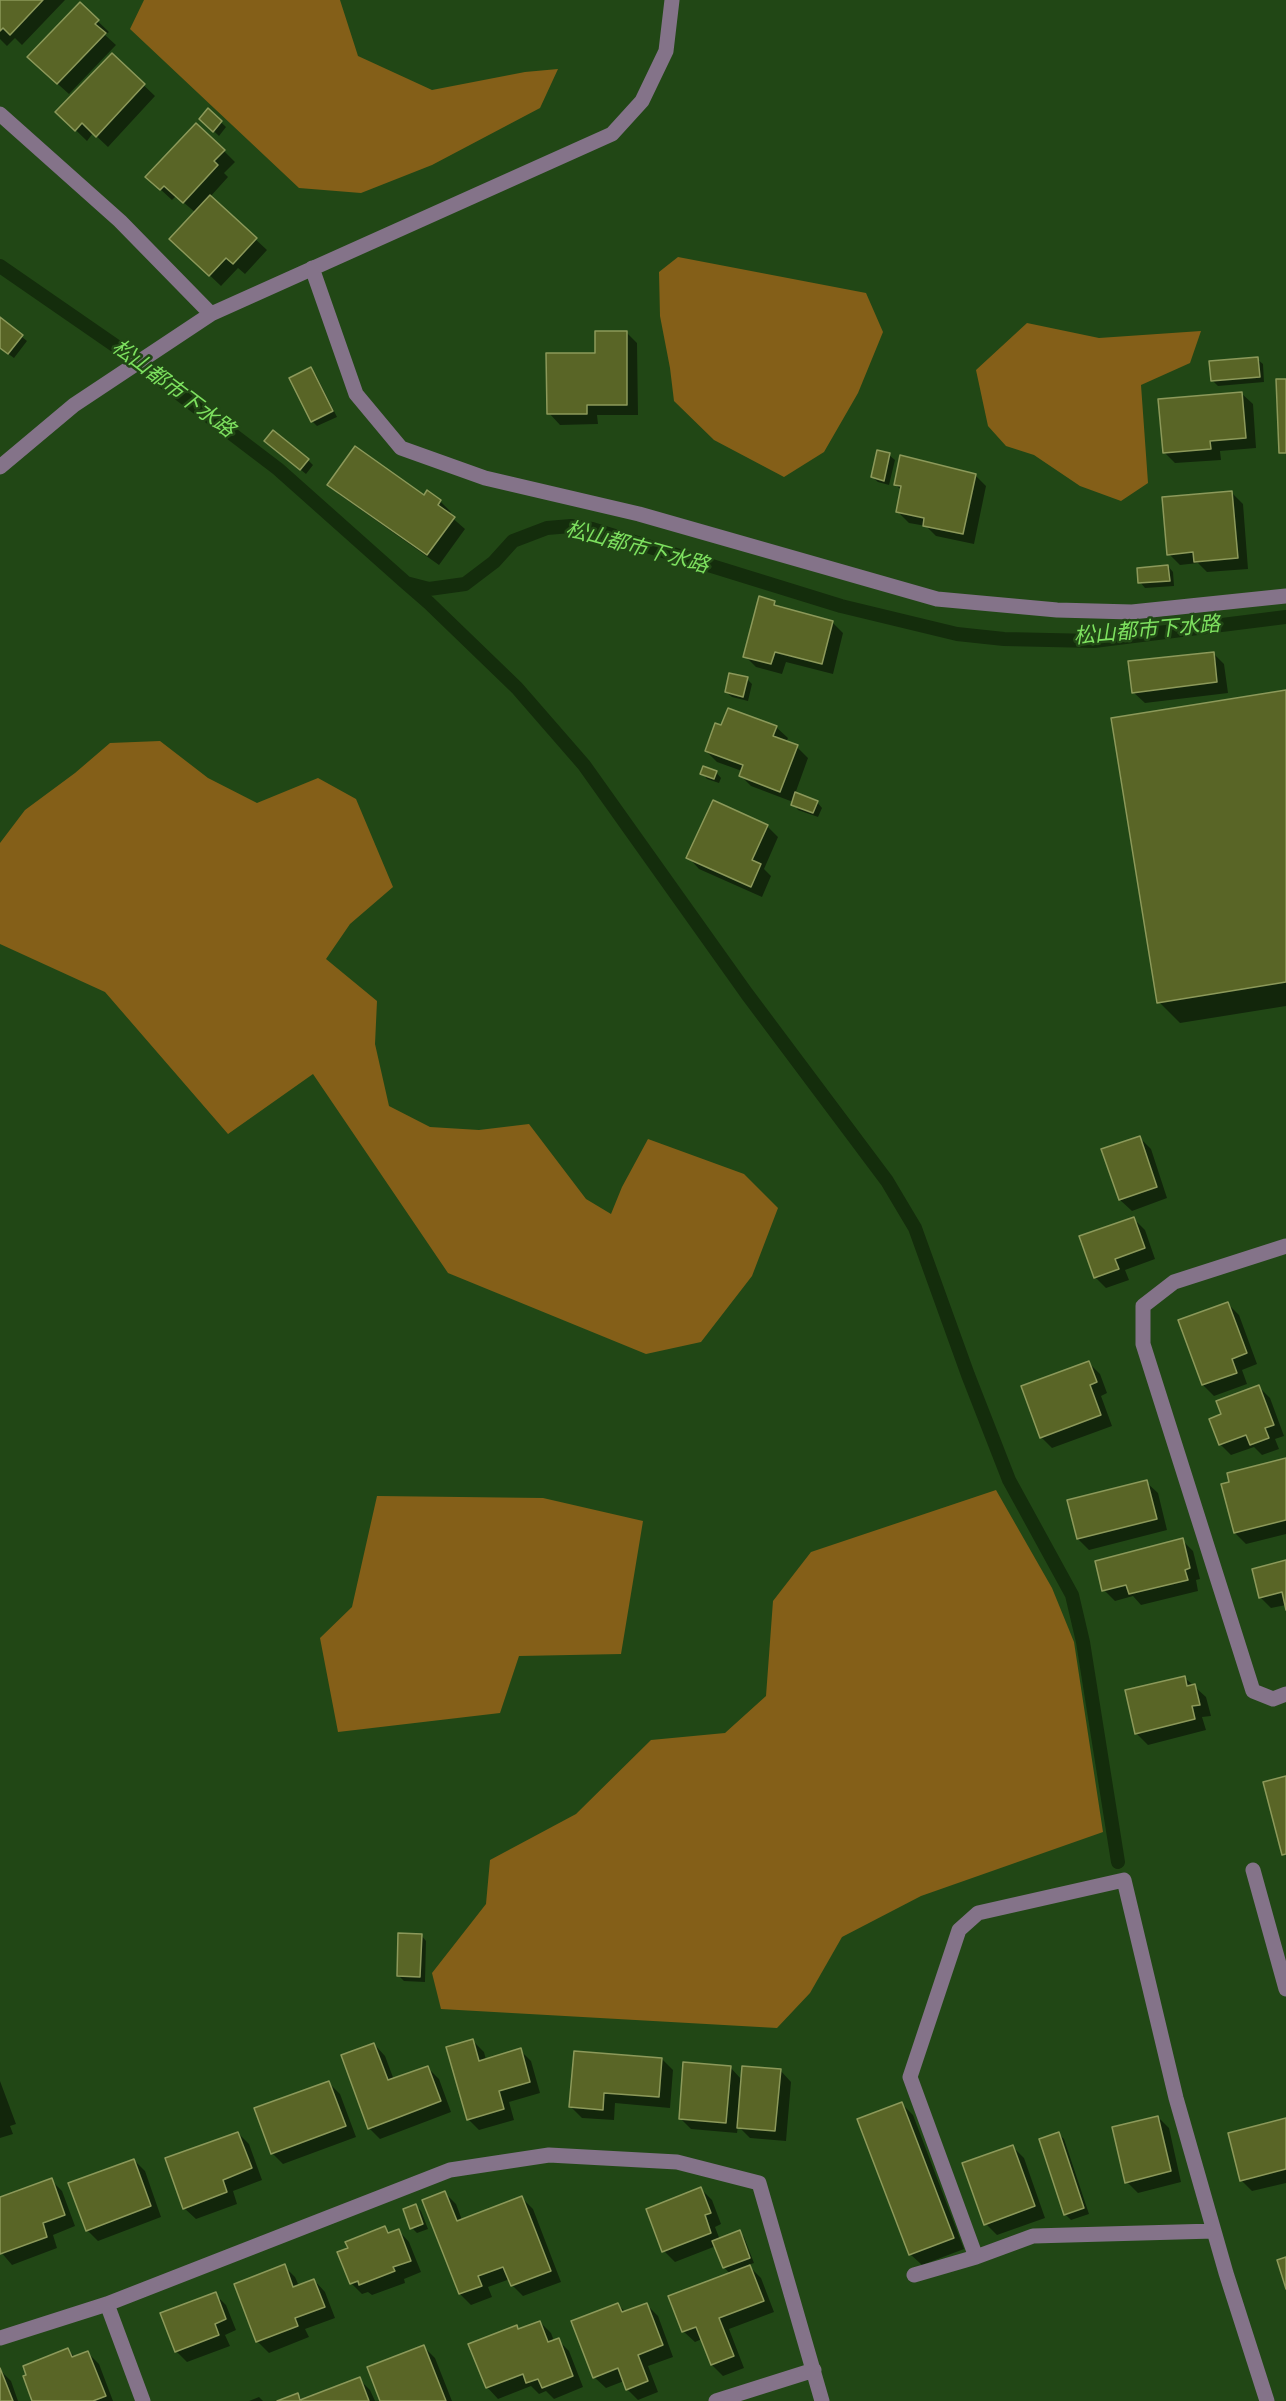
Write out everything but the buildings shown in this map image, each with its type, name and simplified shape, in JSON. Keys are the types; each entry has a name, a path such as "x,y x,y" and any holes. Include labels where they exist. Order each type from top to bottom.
{"street":[{"path":"0,467 74,405 211,314 612,134 642,101 666,51 672,0"},
{"path":"0,114 120,221 211,314"},
{"path":"312,268 356,394 401,448 485,478 639,514 937,599 1057,610 1132,612 1286,596"},
{"path":"1286,1246 1174,1282 1143,1306 1143,1344 1253,1690 1273,1699 1286,1694"},
{"path":"1253,1870 1286,1989"},
{"path":"975,2257 910,2077 959,1930 978,1913 1124,1880 1176,2098 1214,2231 1267,2401"},
{"path":"0,2338 107,2304 450,2170 549,2155 677,2162 759,2183 822,2401"},
{"path":"914,2275 975,2257 1033,2236 1214,2231"},
{"path":"107,2304 143,2401"},
{"path":"716,2401 814,2370"}],"shaded area":[{"path":"144,0 340,0 358,56 432,90 525,72 558,69 540,108 432,165 361,193 299,188 130,29"},
{"path":"678,257 866,293 883,332 858,393 824,452 784,477 714,440 674,401 660,316 659,272"},
{"path":"1027,323 1099,338 1201,331 1190,363 1141,385 1148,483 1121,501 1080,486 1034,455 1006,446 988,426 976,370"},
{"path":"160,741 208,778 257,803 318,778 356,799 393,887 350,924 326,959 377,1001 375,1044 389,1106 430,1127 479,1130 529,1124 586,1199 611,1214 622,1187 648,1139 744,1174 778,1208 752,1276 701,1342 646,1354 448,1273 313,1074 228,1134 105,992 0,944 0,843 25,810 75,773 110,743"},
{"path":"996,1490 1052,1588 1074,1642 1103,1832 921,1896 842,1937 810,1993 777,2028 441,2009 432,1973 486,1904 490,1860 576,1814 651,1740 725,1733 766,1696 773,1601 811,1552"},
{"path":"377,1496 543,1498 643,1521 621,1654 519,1656 500,1713 338,1732 320,1638 352,1607"}],"waterway":[{"name":"松山都市下水路","path":"0,266 123,351 278,469 406,583 429,589 465,584 494,562 513,541 547,528 571,526 592,529 841,606 957,634 1004,639 1094,641 1286,617"},
{"path":"406,583 517,688 584,765 747,994 887,1181 915,1228 1009,1480 1072,1595 1083,1642 1118,1862"}]}
